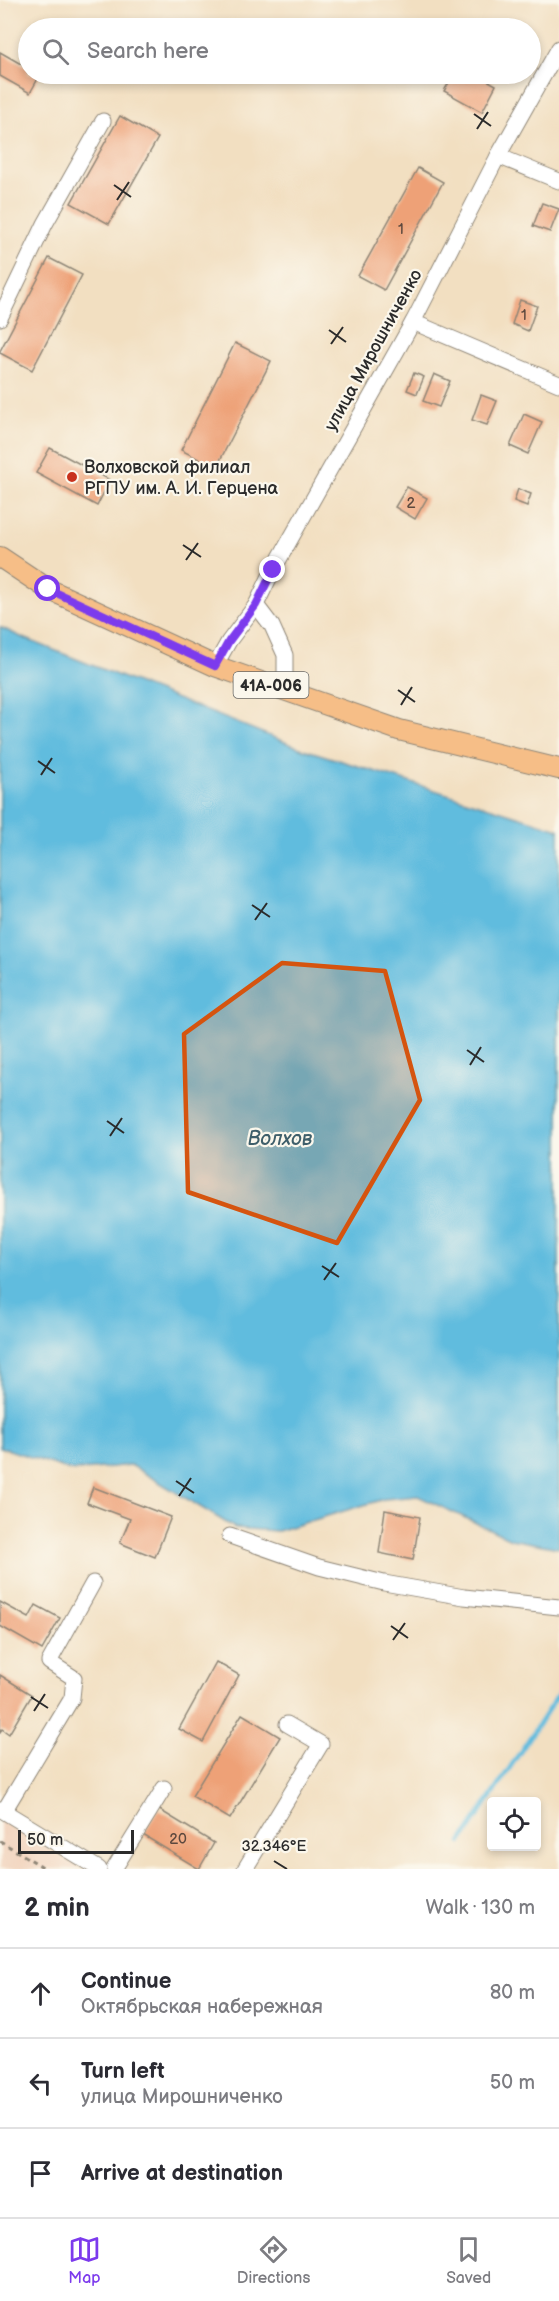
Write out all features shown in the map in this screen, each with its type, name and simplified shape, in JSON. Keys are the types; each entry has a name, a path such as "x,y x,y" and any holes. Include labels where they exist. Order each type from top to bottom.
{"main road":[{"name":"41А-006","path":"0,557 48,589 215,666 399,730 559,769"}],"street":[{"name":"улица Мирошниченко","path":"541,80 559,48"},
{"name":"улица Мирошниченко","path":"215,666 229,641 256,605 273,570 413,322 498,156 539,84"},
{"path":"0,318 45,224 104,121"},
{"path":"498,156 559,181"},
{"path":"413,322 559,384"},
{"path":"256,605 272,626 285,655 285,690"},
{"path":"230,1536 318,1567 384,1583 464,1597 559,1607"},
{"path":"93,1583 49,1662 74,1678 72,1698 2,1810 99,1869"},
{"path":"245,1869 321,1744 287,1724"},
{"path":"114,1869 164,1788"}],"path":[{"path":"0,1841 46,1869"}],"highlighted area":[{"path":"282,963 385,971 420,1100 337,1243 188,1192 184,1034"}],"shaded area":[{"path":"0,1821 81,1869 0,1869"}],"water":[{"name":"Волхов","path":"0,627 300,748 559,829 559,1548 511,1539 418,1496 384,1499 277,1531 235,1528 131,1465 73,1471 0,1447"}],"building":[{"path":"0,52 18,62 18,84 35,84 30,93 0,76"},
{"path":"448,84 496,85 482,112 444,91"},
{"path":"120,116 158,138 109,224 71,203"},
{"path":"418,168 443,182 384,290 358,276"},
{"path":"542,203 559,209 550,232 533,226"},
{"path":"49,258 82,275 32,370 0,351"},
{"path":"520,300 537,306 528,331 512,324"},
{"path":"235,343 271,361 216,468 181,450"},
{"path":"414,373 424,377 417,394 407,390"},
{"path":"434,374 450,381 439,407 423,401"},
{"path":"481,395 497,401 487,425 472,420"},
{"path":"524,414 542,422 528,454 510,446"},
{"path":"50,448 110,480 97,506 36,473"},
{"path":"407,487 427,498 415,519 395,507"},
{"path":"518,489 531,494 527,506 514,501"},
{"path":"93,1487 171,1517 155,1557 120,1543 130,1519 87,1503"},
{"path":"385,1510 420,1517 413,1560 379,1553"},
{"path":"0,1602 29,1618 36,1605 60,1618 42,1650 0,1626"},
{"path":"216,1662 239,1675 203,1742 179,1729"},
{"path":"0,1675 32,1695 9,1734 2,1729 0,1732"},
{"path":"242,1714 280,1737 230,1819 192,1796"},
{"path":"158,1809 214,1843 199,1869 143,1835"}],"waterway":[{"path":"461,1842 559,1693"}],"place":[{"name":"Волховской филиал РГПУ им. А. И. Герцена","path":"72,477"}],"route":[{"path":"48,589 215,666 229,641 256,605 273,570"}]}
